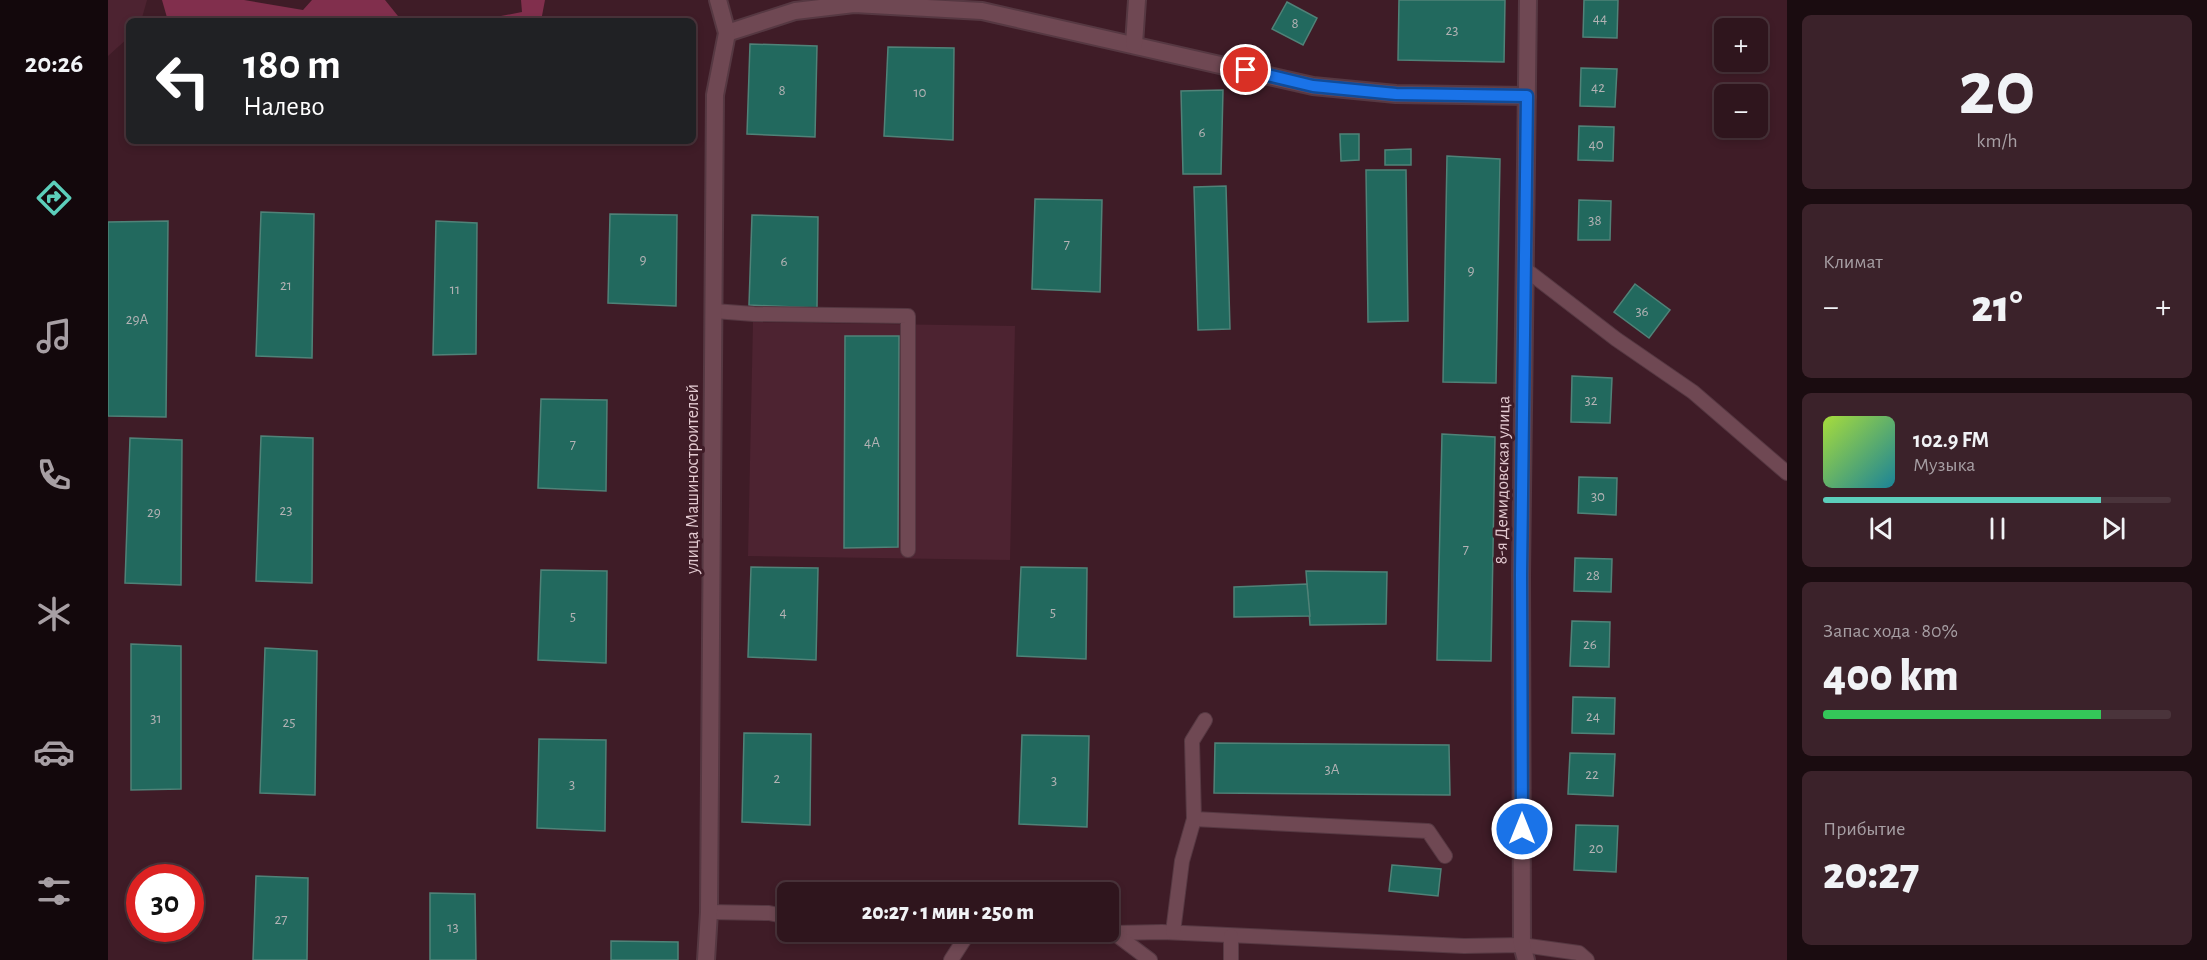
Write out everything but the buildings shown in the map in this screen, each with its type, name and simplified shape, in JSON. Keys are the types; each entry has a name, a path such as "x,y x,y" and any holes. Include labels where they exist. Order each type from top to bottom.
{"street":[{"name":"улица Машиностроителей","path":"706,960 709,912 715,95 727,33 718,0"},
{"path":"1134,44 1137,0"},
{"name":"8-я Демидовская улица","path":"1524,953 1521,575 1528,0"},
{"path":"727,33 795,11 854,2 982,11 1313,86 1396,94 1527,96"}],"lane":[{"path":"1525,269 1616,339 1693,392 1787,473"},
{"path":"714,311 754,314 908,316 908,550"},
{"path":"1173,932 1182,861 1194,819 1192,741 1204,720"},
{"path":"1194,819 1428,831 1445,856"},
{"path":"709,912 777,915"},
{"path":"1119,933 1173,932 1464,946 1524,953 1579,953 1587,960"},
{"path":"1231,936 1231,960"},
{"path":"1119,937 1150,960"},
{"path":"951,960 963,942"}],"shaded area":[{"path":"108,0 147,0 142,18 126,18 126,40 108,56"},
{"path":"162,0 244,0 303,10 312,0 385,0 400,18 167,18"},
{"path":"521,0 545,0 542,18 491,18 522,12"},
{"path":"753,322 1015,326 1010,560 748,556"}],"route":[{"path":"1246,70 1313,86 1396,94 1527,96 1521,575 1522,829"}]}
